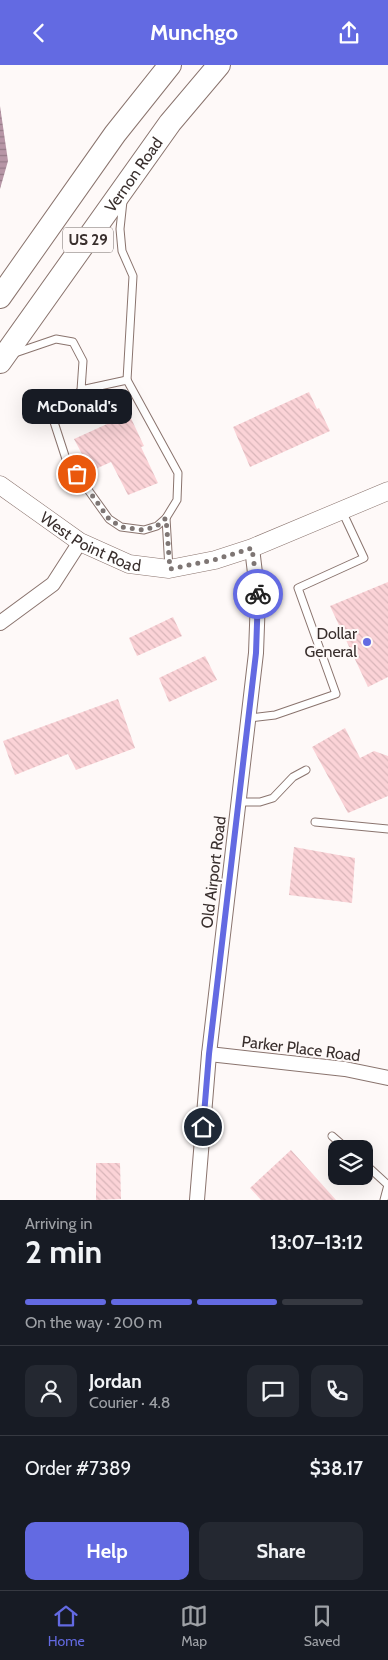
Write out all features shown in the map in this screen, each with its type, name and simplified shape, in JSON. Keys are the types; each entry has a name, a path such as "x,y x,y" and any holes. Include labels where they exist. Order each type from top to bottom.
{"main road":[{"name":"US 29","path":"0,297 115,134 170,65"},
{"name":"Vernon Road","path":"2,359 170,123 220,65"}],"street":[{"name":"West Point Road","path":"0,485 80,542 130,564 170,569 214,560 252,548 388,491"},
{"path":"0,623 52,584 80,542"},
{"name":"Old Airport Road","path":"197,1200 209,1054 256,653 258,598 252,548"},
{"name":"Parker Place Road","path":"209,1054 345,1069 388,1077"}],"lane":[{"path":"2,359 56,339 73,342 83,361 81,390 54,422 66,459 109,519 121,527 144,530 157,526 166,518 177,500 178,473 127,380 133,276 122,251 120,229 125,185"},
{"path":"81,390 127,380"},
{"path":"249,718 275,715 336,694 298,588 364,558 342,511"},
{"path":"166,518 170,569"},
{"path":"238,802 260,802 273,798 293,777 306,770"},
{"path":"315,822 388,829"},
{"path":"332,1136 337,1140"},
{"path":"373,1171 388,1185 384,1200"}],"shaded area":[{"path":"0,106 8,161 0,189"}],"building":[{"path":"309,392 330,431 250,467 233,427"},
{"path":"129,414 144,446 141,447 158,483 128,495 111,462 91,471 74,439"},
{"name":"Dollar General","path":"388,582 388,677 368,687 330,606"},
{"path":"173,617 182,636 137,656 129,638"},
{"path":"205,656 217,680 169,702 159,678"},
{"path":"118,699 135,748 76,770 68,754 15,775 3,741"},
{"path":"345,728 360,758 374,751 388,756 388,796 348,813 312,747"},
{"path":"294,847 355,858 352,903 289,895"},
{"path":"291,1150 336,1200 261,1200 250,1188"},
{"path":"96,1163 120,1163 121,1199 96,1200"}],"way so far":[{"path":"77,474 109,519 121,527 144,530 157,526 166,518 170,569 214,560 252,548 258,594"}],"place":[{"name":"McDonald's","path":"77,474"},
{"name":"Dollar General","path":"367,642"}],"route":[{"path":"203,1127 209,1054 256,653 258,594"}]}
